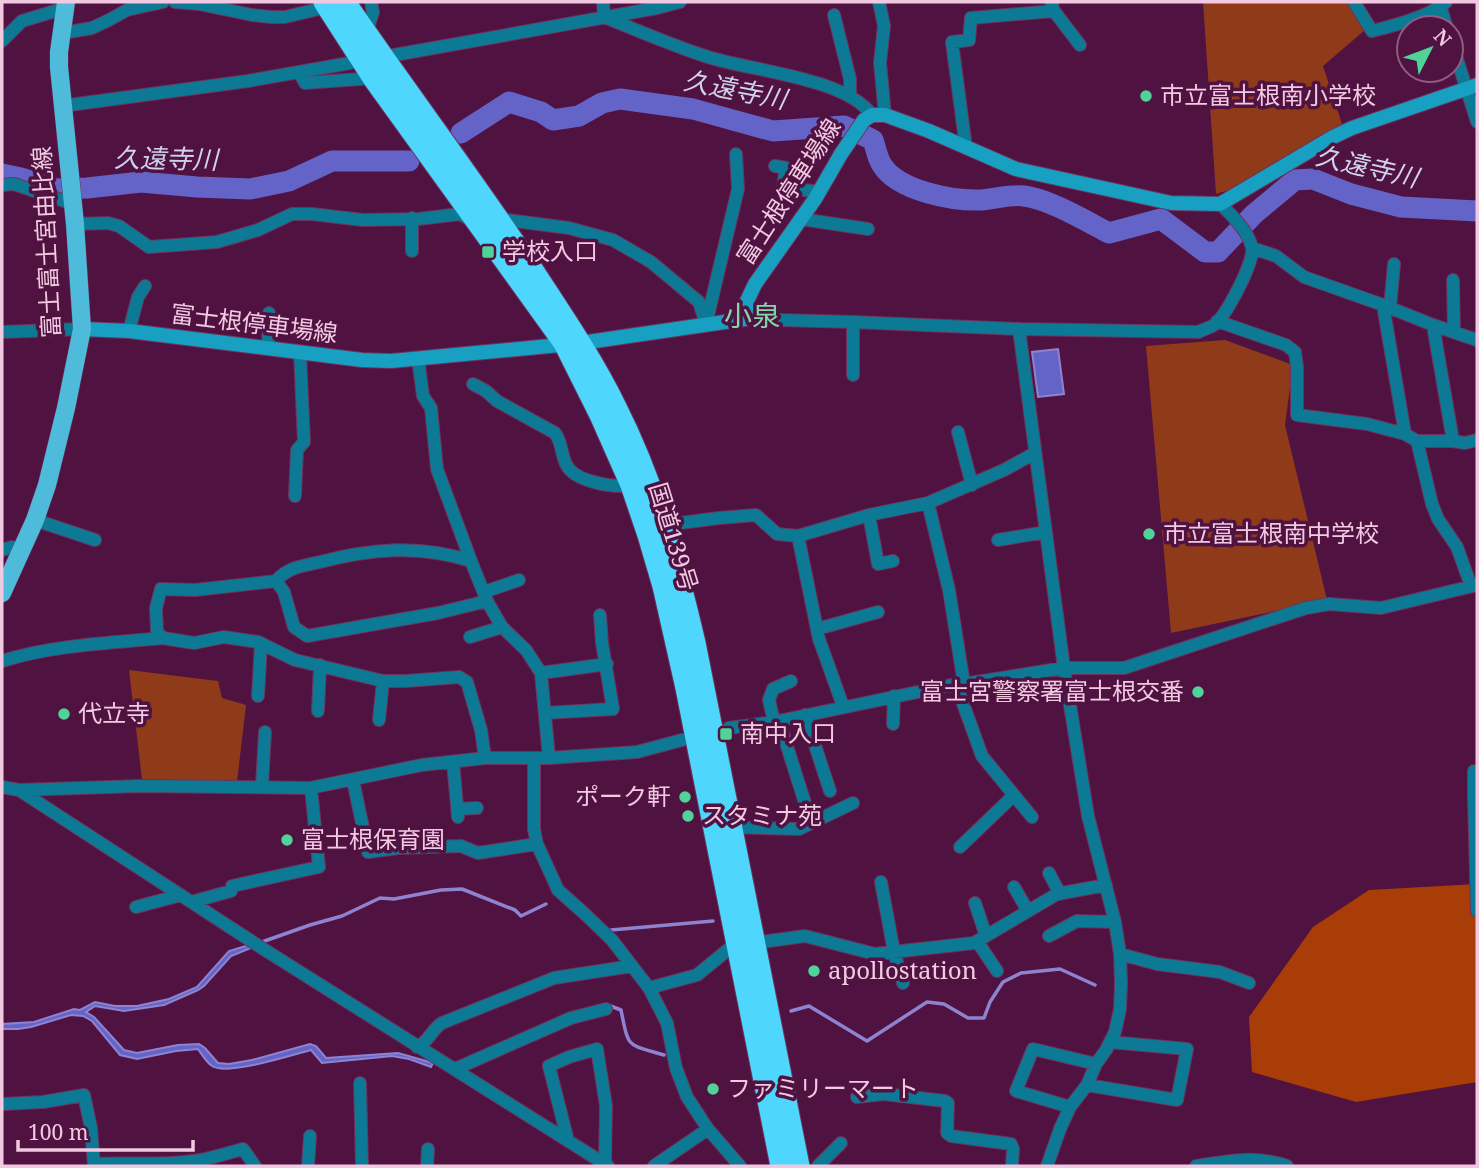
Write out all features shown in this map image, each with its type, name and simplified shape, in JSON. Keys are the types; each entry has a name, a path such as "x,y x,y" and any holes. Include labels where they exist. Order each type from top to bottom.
{"highway":[{"name":"国道139号","path":"332,3 393,60 489,221 616,407 644,470 681,581 732,827 745,943 780,1166"},
{"name":"国道139号","path":"332,3 373,78 489,221"},
{"name":"国道139号","path":"572,343 631,485 663,586 799,1166"}],"main road":[{"name":"富士富士宮由比線","path":"2,593 35,520 47,485 82,329 59,52 66,5"},
{"path":"873,116 929,131 1016,169 1171,203 1225,209 1343,132 1472,87"},
{"name":"富士根停車場線","path":"82,329 129,331 300,353 391,361 572,343 745,320 747,301 755,284 819,192 841,154 873,116"}],"street":[{"path":"63,33 92,28 127,10 163,2"},
{"path":"175,2 271,17 285,17 332,3"},
{"path":"366,33 373,12 371,2"},
{"path":"603,2 604,17"},
{"path":"393,60 680,2"},
{"path":"873,116 884,26 879,2"},
{"path":"1354,2 1373,31 1397,24 1442,3"},
{"path":"2,41 22,21 66,5"},
{"path":"966,148 952,43 969,40 971,18 1053,6 1080,45"},
{"path":"834,15 850,79 850,95"},
{"path":"604,17 707,57 795,77 850,95 873,116"},
{"path":"393,60 463,51 468,43"},
{"path":"62,106 248,81 350,63"},
{"path":"299,72 305,83 373,78"},
{"path":"1472,87 1477,122"},
{"path":"706,324 738,189 736,154"},
{"path":"775,166 786,168 783,187 819,192"},
{"path":"2,185 14,184 72,192"},
{"path":"745,320 1019,329 1199,331 1214,325 1243,280 1251,262 1252,248 1247,235 1225,209"},
{"path":"75,224 108,223 119,226 149,247 217,242 258,230 292,215 313,214 363,220 460,215 489,221 569,228 613,240 651,262 699,302 706,324"},
{"path":"412,218 412,251"},
{"path":"801,219 868,229"},
{"path":"1252,248 1276,256 1304,277 1477,340"},
{"path":"1394,264 1387,306 1405,434"},
{"path":"1453,280 1454,332"},
{"path":"129,331 138,297 145,286"},
{"path":"268,349 269,313"},
{"path":"1217,321 1286,345 1295,352 1297,415 1367,424 1405,434 1417,441 1465,443 1477,440"},
{"path":"853,322 853,375"},
{"path":"1433,325 1453,441"},
{"path":"2,332 82,329"},
{"path":"1019,329 1064,668 1088,816 1115,922 1121,983 1120,1009 1115,1032 1087,1085 1070,1108 1047,1166"},
{"path":"295,496 297,450 304,442 300,353"},
{"path":"418,358 424,396 431,408 437,469 485,597 502,627 526,650 541,673 549,758"},
{"path":"473,384 496,401 555,433 564,462 577,476 605,484 631,485"},
{"path":"958,432 972,485"},
{"path":"729,728 776,722 960,684 1064,668 1124,668 1306,608 1329,604 1381,608 1475,586 1457,547 1438,519 1417,441"},
{"path":"664,526 756,516 777,534 798,537 869,515 928,503 972,485 1035,453"},
{"path":"928,503 949,590 960,684 982,756 1032,817"},
{"path":"869,515 878,564 893,561"},
{"path":"35,520 95,540"},
{"path":"998,540 1046,532"},
{"path":"798,537 819,639 844,706"},
{"path":"2,550 12,547 22,549"},
{"path":"163,638 158,632 156,608 162,589 195,590 275,581 285,571 353,553 421,550 471,561"},
{"path":"275,581 284,592 294,627 307,636 438,613 485,597 519,580"},
{"path":"817,629 877,612"},
{"path":"545,713 613,709 600,615"},
{"path":"470,637 502,627"},
{"path":"2,661 27,653 77,645 163,638 194,643 224,636 261,643 295,660 383,681 459,677 467,682 481,730 485,758"},
{"path":"258,696 261,643"},
{"path":"541,673 607,664"},
{"path":"317,710 320,665"},
{"path":"379,720 383,681"},
{"path":"791,681 773,688 769,700 811,822"},
{"path":"893,724 894,696"},
{"path":"806,715 830,791"},
{"path":"262,786 265,732"},
{"path":"2,787 19,790 140,786 311,788 422,765 485,758 549,758 638,751 682,740"},
{"path":"534,758 534,828 537,844 558,890 612,940 649,988 667,1023 676,1068 687,1097 708,1129 740,1166"},
{"path":"453,762 458,813 477,808"},
{"path":"1474,771 1477,911"},
{"path":"353,780 368,852 461,846 478,853 537,844"},
{"path":"136,907 231,891 232,886 318,867 311,788"},
{"path":"19,790 417,1047 607,1165"},
{"path":"960,847 1014,795"},
{"path":"732,827 799,829 853,803"},
{"path":"1049,873 1060,894"},
{"path":"881,882 894,952 903,983"},
{"path":"649,988 697,975 745,943 805,936 875,954 981,938 1060,894 1106,885"},
{"path":"1014,887 1028,911"},
{"path":"975,903 981,938 998,971"},
{"path":"1049,936 1077,921 1115,922"},
{"path":"1120,954 1157,964 1220,971 1249,983"},
{"path":"417,1047 425,1044 434,1028 442,1023 554,978 632,966"},
{"path":"455,1069 571,1018 606,1009"},
{"path":"1087,1085 1177,1100 1187,1049 1110,1042"},
{"path":"568,1141 549,1066 597,1049 606,1106 607,1165"},
{"path":"1070,1108 1016,1091 1033,1049 1096,1064"},
{"path":"360,1083 362,1166"},
{"path":"2,1104 43,1102 84,1094 91,1128 93,1165 196,1161 243,1149 255,1166"},
{"path":"857,1097 884,1094 944,1101 948,1103 947,1133 951,1136 1011,1144 1012,1166"},
{"path":"654,1166 708,1129"},
{"path":"308,1166 310,1136"},
{"path":"818,1166 841,1143"},
{"path":"427,1166 428,1149"},
{"path":"1196,1166 1236,1160 1273,1161 1287,1166"}],"shaded area":[{"path":"1203,2 1347,2 1365,30 1323,66 1342,124 1245,185 1216,194"},
{"path":"1225,340 1293,365 1285,425 1327,600 1171,633 1146,346"},
{"path":"1058,349 1064,394 1038,397 1032,352"},
{"path":"129,670 218,681 222,698 246,705 237,782 142,779"},
{"path":"1477,884 1477,1082 1356,1102 1252,1072 1249,1017 1313,927 1369,890"},
{"path":"252,944 256,946 231,956 204,986 164,1005 124,1011 95,1006 86,1012 94,1017 124,1050 137,1053 199,1044 218,1063 229,1064 310,1044 316,1046 326,1058 398,1053 433,1063 431,1067 392,1056 322,1063 311,1050 260,1064 231,1068 212,1066 198,1049 137,1059 120,1055 92,1021 83,1016 71,1015 31,1027 2,1029 2,1024 34,1022 74,1009 80,1010 95,1002 137,1006 169,999 197,987 229,951"}],"waterway":[{"name":"久遠寺川","path":"461,133 509,102 541,112 553,120 579,116 602,103 620,99 693,109 773,131 844,126 873,140 882,165 890,174 900,182 927,193 969,200 1014,196 1034,198 1067,211 1109,233 1161,219 1205,252 1218,252 1254,214 1295,180 1313,179 1351,194 1401,207 1477,211"},
{"name":"久遠寺川","path":"2,174 57,189 141,182 250,189 289,181 332,161 409,161"},
{"path":"259,943 342,916 380,898 394,899 462,889 515,910 521,916 546,904"},
{"path":"611,930 713,921"},
{"path":"791,1011 809,1006 867,1041 927,1002 944,1004 968,1018 984,1018 990,1002 1003,982 1021,973 1060,969 1095,985"},
{"path":"608,1005 621,1010 628,1039 632,1043 664,1055"}],"place":[{"name":"市立富士根南小学校","path":"1146,96"},
{"name":"学校入口","path":"488,252"},
{"name":"市立富士根南中学校","path":"1149,534"},
{"name":"富士宮警察署富士根交番","path":"1198,692"},
{"name":"代立寺","path":"64,714"},
{"name":"南中入口","path":"726,734"},
{"name":"ポーク軒","path":"685,797"},
{"name":"スタミナ苑","path":"688,816"},
{"name":"富士根保育園","path":"287,840"},
{"name":"apollostation","path":"814,971"},
{"name":"ファミリーマート","path":"713,1089"}],"district":[{"name":"小泉","path":"752,316"}]}
